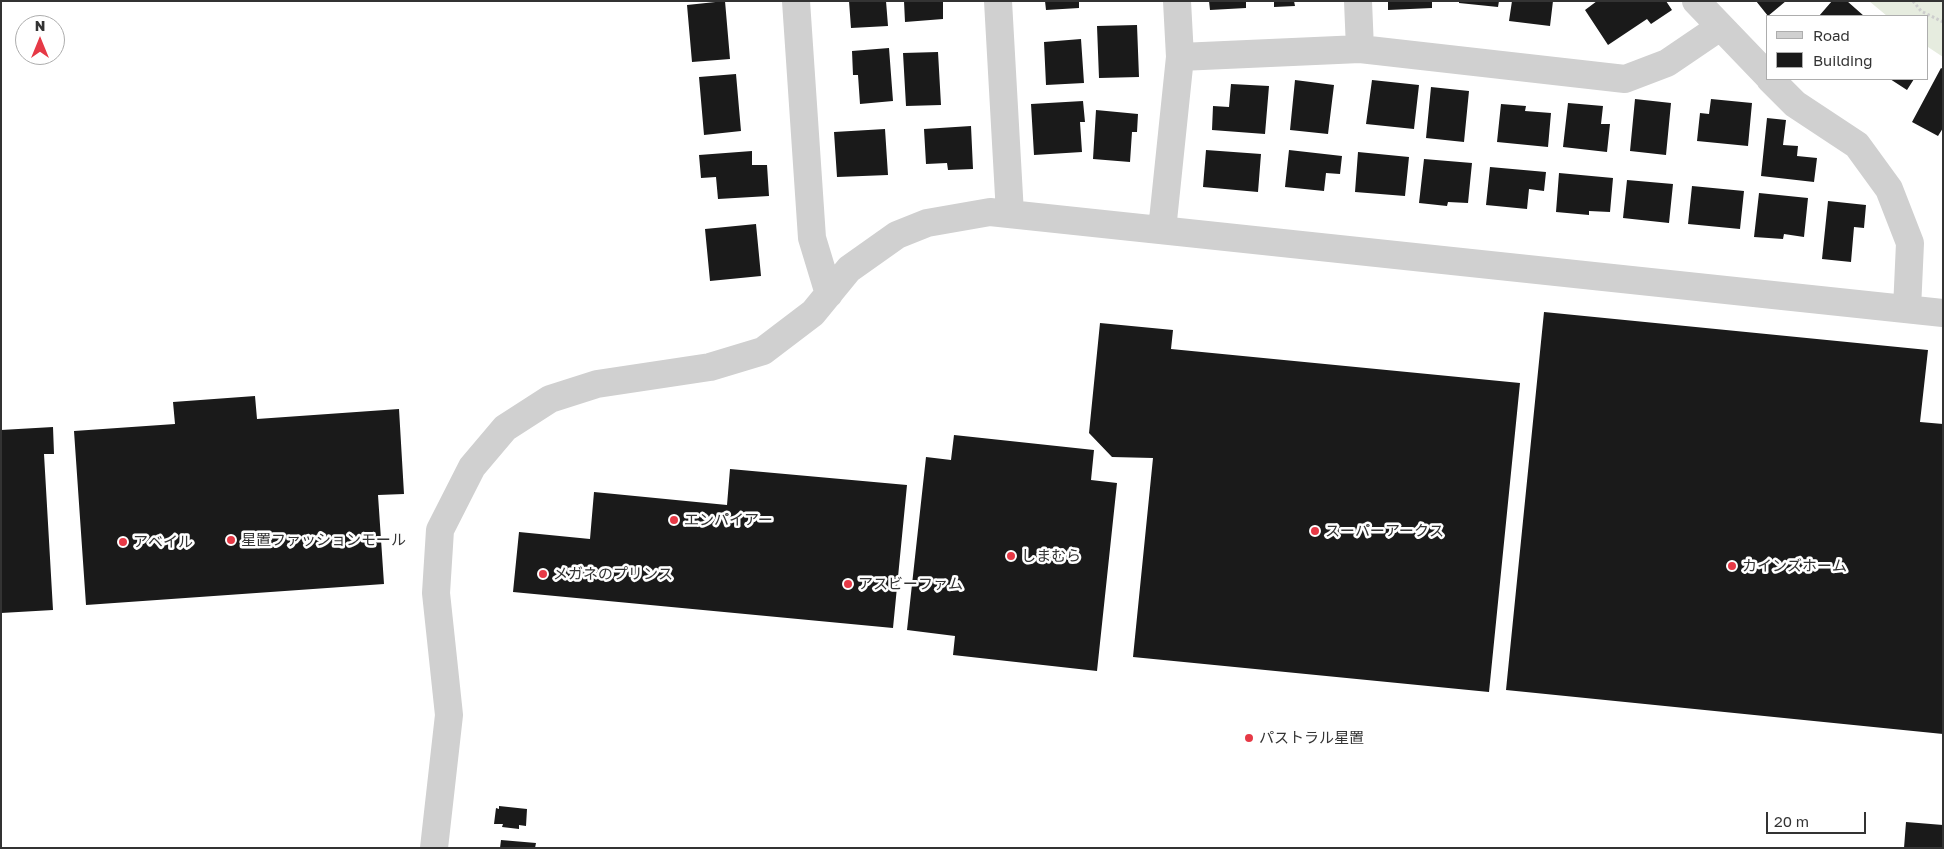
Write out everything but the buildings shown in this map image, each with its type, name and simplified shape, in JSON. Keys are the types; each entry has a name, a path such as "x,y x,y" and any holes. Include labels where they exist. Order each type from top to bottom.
{"street":[{"path":"796,1 812,238 829,294"},
{"path":"998,1 1010,214"},
{"path":"1162,230 1180,57 1177,1"},
{"path":"1358,1 1360,49"},
{"path":"1696,1 1766,74"},
{"path":"1180,57 1360,49 1625,79 1667,63 1720,27"},
{"path":"1771,80 1795,104 1858,145 1889,189 1910,243 1907,309"},
{"path":"434,848 449,715 436,593 440,530 472,467 505,428 550,399 597,384 710,367 763,351 813,313 849,269 897,235 927,223 990,212 1943,313"}],"path":[{"path":"1913,1 1921,11 1943,22"}],"shaded area":[{"path":"1869,1 1943,1 1943,57 1929,48 1929,15 1886,15"}],"place":[{"name":"エンパイアー","path":"674,520"},
{"name":"スーパーアークス","path":"1315,531"},
{"name":"星置ファッションモール","path":"231,540"},
{"name":"アベイル","path":"123,542"},
{"name":"しまむら","path":"1011,556"},
{"name":"カインズホーム","path":"1732,566"},
{"name":"メガネのプリンス","path":"543,574"},
{"name":"アスビーファム","path":"848,584"},
{"name":"パストラル星置","path":"1249,738"}]}
